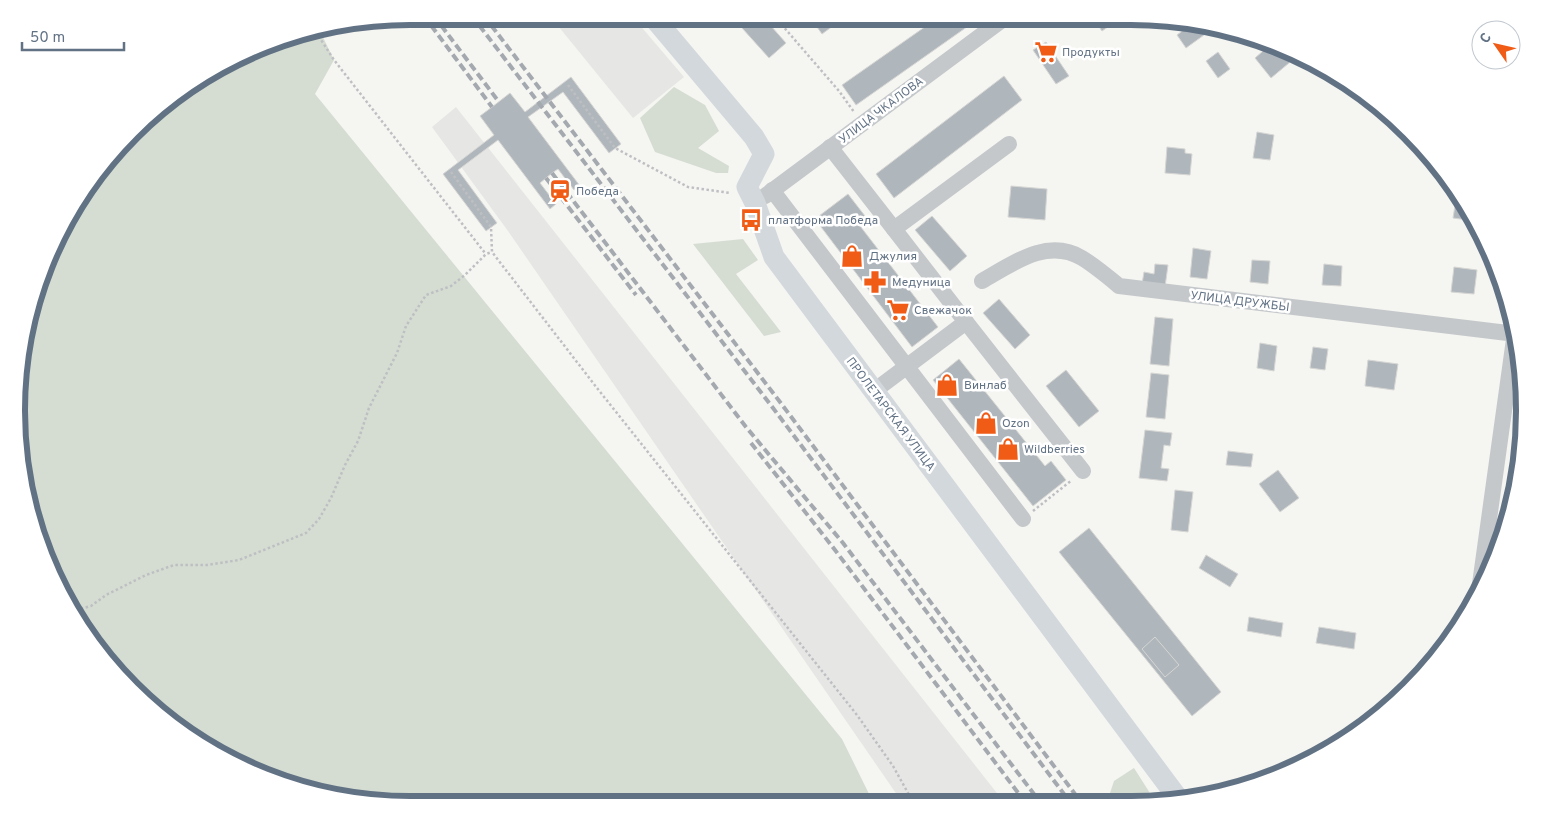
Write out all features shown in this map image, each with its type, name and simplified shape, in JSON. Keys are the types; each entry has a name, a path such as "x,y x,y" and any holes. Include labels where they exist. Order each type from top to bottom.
{"main road":[{"name":"ПРОЛЕТАРСКАЯ УЛИЦА","path":"661,25 754,137 764,154 747,187 755,203 774,257 1174,794"}],"street":[{"name":"УЛИЦА ЧКАЛОВА","path":"755,203 995,25"},
{"path":"894,229 1009,144"},
{"path":"830,147 1083,471"},
{"path":"772,190 1022,519"},
{"name":"УЛИЦА ДРУЖБЫ","path":"982,281 1022,258 1048,250 1067,252 1081,257 1119,286 1509,333"},
{"path":"874,391 966,322"},
{"path":"1482,568 1512,355"}],"path":[{"path":"782,25 839,91 863,123"},
{"path":"319,36 334,60 486,254"},
{"path":"568,85 615,148 688,188 730,193"},
{"path":"451,172 491,227 492,252 627,426 857,715 893,766 910,796"},
{"path":"80,609 91,606 106,595 146,575 174,565 208,565 239,560 306,533 320,519 331,498 358,441 369,408 397,353 406,326 426,295 451,286 465,276 486,254 492,252"},
{"path":"1022,519 1083,471"}],"shaded area":[{"path":"557,25 640,25 684,77 633,118"},
{"path":"322,35 334,60 315,94 842,739 870,796 410,796 360,793 311,783 263,767 196,731 156,700 138,683 121,665 90,625 54,558 45,534 32,486 28,461 25,410 28,360 32,335 45,287 54,263 90,196 121,156 138,138 156,121 196,90 263,54"},
{"path":"674,87 705,105 719,131 698,148 729,166 728,173 716,173 655,152 640,118"},
{"path":"456,107 999,796 898,796 508,231 432,127"},
{"path":"743,239 758,260 736,274 781,332 764,336 693,244"},
{"path":"1134,768 1151,795 1109,796 1114,781"}],"building":[{"path":"739,25 770,25 786,43 769,58"},
{"path":"816,25 834,25 822,34"},
{"path":"928,25 970,25 856,105 842,85"},
{"path":"1098,25 1111,25 1102,31"},
{"path":"1185,29 1201,31 1204,35 1186,48 1177,35"},
{"path":"1046,42 1069,76 1056,84 1033,50"},
{"path":"1265,49 1292,61 1271,78 1255,58"},
{"path":"1218,52 1230,69 1218,78 1206,61"},
{"path":"1004,76 1022,100 894,198 876,174"},
{"path":"571,77 621,144 609,153 563,92 528,117 580,186 574,190 558,169 552,173 540,183 556,204 550,209 498,140 458,170 497,223 486,231 443,174 494,135 480,116 510,93 525,112"},
{"path":"1257,132 1274,135 1270,160 1253,158"},
{"path":"1167,147 1185,149 1185,153 1192,154 1190,175 1165,173"},
{"path":"1011,186 1047,189 1045,220 1008,217"},
{"path":"848,194 865,216 857,222 938,327 912,347 815,219"},
{"path":"1455,203 1465,220 1453,218"},
{"path":"932,216 967,256 950,271 915,230"},
{"path":"1193,248 1211,251 1207,279 1190,277"},
{"path":"1252,260 1270,261 1268,284 1250,282"},
{"path":"1155,264 1168,265 1165,287 1142,284 1144,272 1154,274"},
{"path":"1324,264 1342,266 1341,286 1322,285"},
{"path":"1454,267 1477,270 1474,294 1451,292"},
{"path":"999,299 1030,335 1015,349 983,313"},
{"path":"1155,317 1173,319 1169,366 1150,364"},
{"path":"1260,343 1277,346 1274,371 1257,368"},
{"path":"1313,347 1328,349 1325,370 1310,368"},
{"path":"959,359 1045,466 1051,461 1066,480 1033,506 933,380"},
{"path":"1368,360 1398,364 1394,390 1365,386"},
{"path":"1066,370 1099,411 1079,427 1046,386"},
{"path":"1151,373 1169,375 1165,419 1146,417"},
{"path":"1145,430 1172,433 1170,446 1164,445 1161,468 1169,469 1167,481 1139,478"},
{"path":"1228,451 1253,454 1251,467 1226,465"},
{"path":"1278,470 1299,498 1280,512 1259,484"},
{"path":"1175,490 1193,492 1188,532 1171,530"},
{"path":"1089,528 1221,692 1192,716 1059,552"},
{"path":"1206,555 1238,574 1230,587 1199,568"},
{"path":"1249,617 1283,623 1281,637 1247,631"},
{"path":"1319,627 1356,633 1354,649 1316,643"},
{"path":"1155,637 1179,665 1165,677 1142,649"}],"railway":[{"path":"431,25 492,107"},
{"path":"441,25 499,102"},
{"path":"479,25 773,408 1065,796"},
{"path":"491,25 780,402 1076,796"},
{"path":"552,173 746,427 843,543 1035,796"},
{"path":"546,178 636,295"},
{"path":"751,443 835,550 1020,796"}],"place":[{"name":"Продукты","path":"1046,52"},
{"name":"Победа","path":"560,191"},
{"name":"платформа Победа","path":"751,220"},
{"name":"Джулия","path":"852,256"},
{"name":"Медуница","path":"875,282"},
{"name":"Свежачок","path":"898,310"},
{"name":"Винлаб","path":"947,385"},
{"name":"Ozon","path":"986,423"},
{"name":"Wildberries","path":"1008,449"}]}
